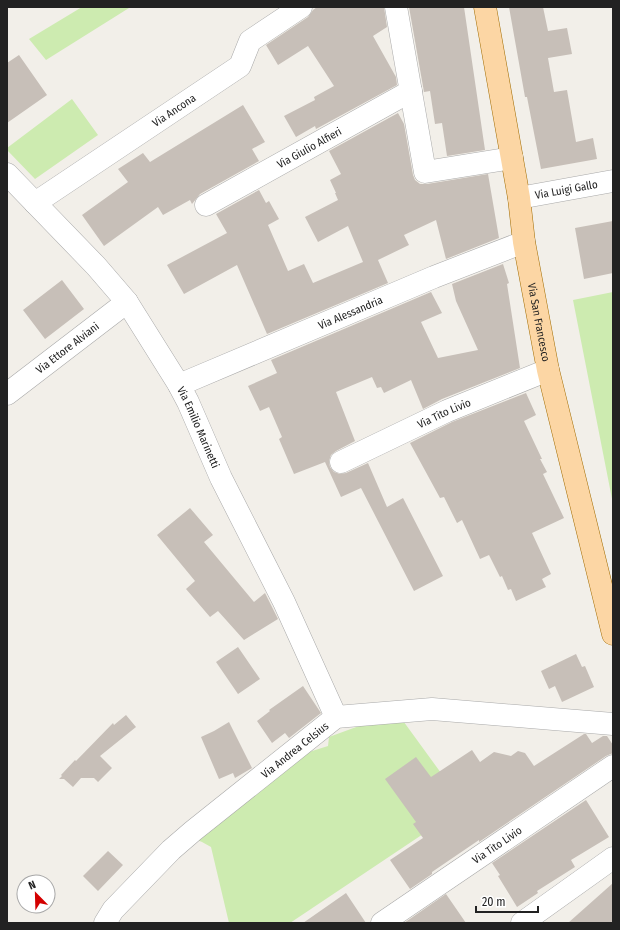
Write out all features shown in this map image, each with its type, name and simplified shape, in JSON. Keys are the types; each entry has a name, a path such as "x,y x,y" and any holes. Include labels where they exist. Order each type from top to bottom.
{"main road":[{"name":"Via San Francesco","path":"485,7 519,198 524,242 548,370 613,634"}],"street":[{"name":"Via Ancona","path":"35,203 240,66 250,41 301,7"},
{"path":"396,7 425,172 512,158"},
{"name":"Via Giulio Alfieri","path":"206,205 411,91"},
{"name":"Via Emilio Marinetti","path":"7,174 96,266 127,302 179,385 188,402 221,478 284,602 336,717"},
{"name":"Via Luigi Gallo","path":"519,198 613,181"},
{"name":"Via Alessandria","path":"179,385 434,277 524,242"},
{"name":"Via Ettore Alviani","path":"7,394 127,302"},
{"name":"Via Tito Livio","path":"341,462 447,411 548,370"},
{"name":"Via Andrea Celsius","path":"105,923 113,910 171,850 336,717 432,708 613,724"},
{"name":"Via Tito Livio","path":"382,923 613,766"},
{"path":"522,923 613,858"}],"green space":[{"path":"82,7 129,8 46,60 29,39"},
{"path":"72,99 98,135 35,179 7,150 7,148"},
{"path":"613,292 613,504 573,300"},
{"path":"401,718 465,806 290,923 229,923 211,847 192,838 300,754 328,746 329,737 378,719"}],"building":[{"path":"317,7 384,7 387,27 373,36 396,77 397,85 316,129 315,126 296,137 284,116 315,100 314,97 334,86 308,46 278,65 266,45 308,17"},
{"path":"409,7 464,7 485,150 447,156 442,123 435,124 430,91 424,92"},
{"path":"509,7 543,7 548,31 567,28 572,54 548,58 554,92 567,90 576,142 593,138 597,159 541,169 527,97 525,97"},
{"path":"19,55 47,95 7,123 7,63"},
{"path":"243,105 265,142 252,149 259,161 200,194 192,204 190,200 163,215 158,207 104,246 82,215 128,182 118,169 143,153 150,162"},
{"path":"398,113 404,124 413,175 415,180 420,184 488,174 499,238 446,259 436,220 404,235 409,245 378,260 388,283 267,334 237,265 184,294 167,265 227,233 216,214 259,190 266,203 269,201 279,219 268,225 288,271 304,264 313,283 363,262 348,226 318,242 305,217 338,200 330,180 341,174 329,151"},
{"path":"613,221 613,273 584,279 575,228"},
{"path":"503,264 509,283 507,284 520,368 442,399 423,409 411,380 384,393 381,387 377,388 372,377 336,392 355,441 331,455 329,461 330,467 334,472 340,474 346,473 368,463 387,507 403,498 443,576 414,591 361,488 341,497 325,462 294,474 279,439 282,437 269,407 260,411 248,386 277,373 271,360 431,292 442,313 421,322 438,358 478,350 456,301 452,284"},
{"path":"62,280 84,309 45,339 23,310"},
{"path":"526,393 536,415 524,421 547,472 543,474 564,518 532,533 551,574 542,579 546,587 516,601 511,589 508,590 502,576 500,577 489,555 480,559 462,520 457,523 444,497 440,498 410,443 452,422"},
{"path":"190,508 213,535 204,542 254,602 265,593 278,619 244,640 218,611 210,617 186,589 195,581 157,535"},
{"path":"238,647 260,679 238,694 216,662"},
{"path":"576,654 582,667 585,666 594,687 562,702 555,686 549,689 541,671"},
{"path":"303,686 321,713 289,738 285,733 272,743 257,721 270,711 269,710"},
{"path":"126,715 136,727 100,756 112,768 98,782 94,778 81,778 73,787 64,779 59,779 75,760 76,761 113,723 114,725"},
{"path":"229,722 252,768 235,778 233,773 219,779 201,737"},
{"path":"586,734 592,743 603,736 607,736 613,745 613,753 606,756 479,842 479,840 410,889 390,860 423,838 413,824 416,822 385,779 416,757 431,777 472,750 480,762 494,752 511,756 518,751 525,753 534,766"},
{"path":"586,800 609,837 571,860 575,867 537,891 538,893 517,907 498,876 500,875 492,863"},
{"path":"108,851 123,865 98,891 83,876"},
{"path":"613,883 613,923 568,923"},
{"path":"346,893 366,923 303,923"},
{"path":"446,894 466,923 404,923"}]}
